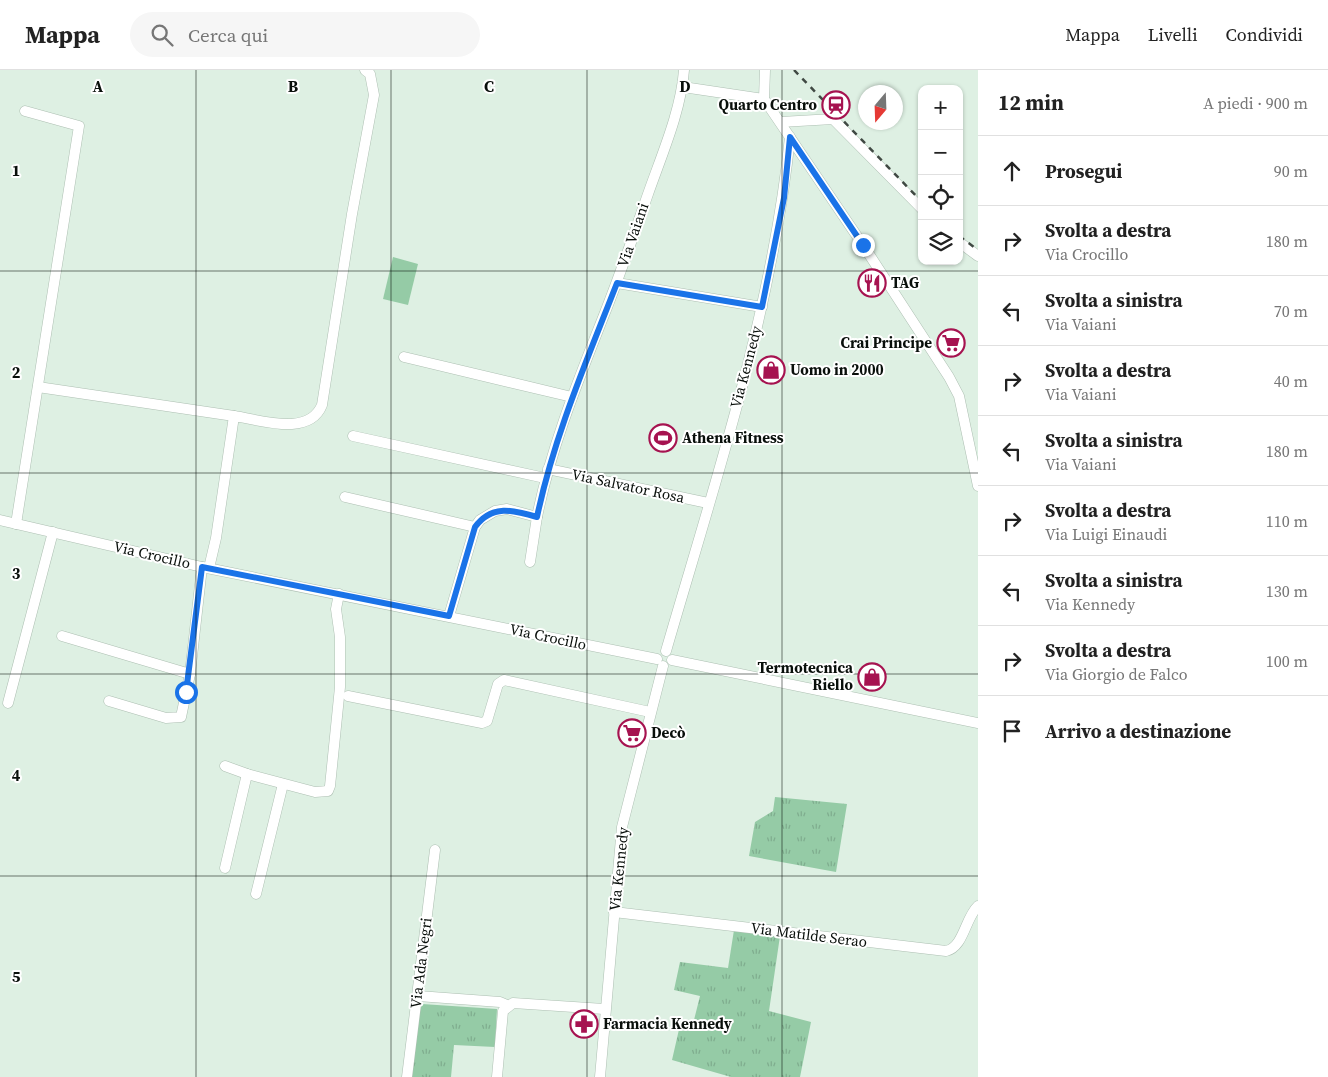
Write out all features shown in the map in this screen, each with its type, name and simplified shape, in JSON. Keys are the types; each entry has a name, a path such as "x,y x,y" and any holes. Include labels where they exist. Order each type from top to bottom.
{"street":[{"path":"38,387 300,424 314,418 322,405 352,214 374,95 370,74 365,70"},
{"name":"Via Vaiani","path":"530,562 546,473 572,397 617,283 683,87 684,70"},
{"path":"765,70 764,99 949,377 959,396 978,486"},
{"path":"683,87 764,99"},
{"path":"16,524 79,126 25,111"},
{"path":"781,122 833,120 918,205"},
{"name":"Via Kennedy","path":"666,651 762,307 784,198 790,137"},
{"path":"963,245 978,256"},
{"path":"617,283 762,307"},
{"path":"404,356 572,397"},
{"path":"109,701 166,718 178,718 183,713 206,567 216,538 234,416"},
{"path":"353,436 546,473"},
{"name":"Via Salvator Rosa","path":"546,473 708,504"},
{"path":"345,497 475,527"},
{"path":"449,616 475,527 486,516 502,509 511,509 537,517"},
{"name":"Via Crocillo","path":"0,520 206,567 449,616 660,663"},
{"path":"8,703 53,532"},
{"path":"225,766 247,774 315,792 328,791 340,687 340,637 336,609 339,594"},
{"path":"62,636 190,674"},
{"path":"666,651 672,655 672,660 670,664 660,663 660,652 666,651"},
{"path":"672,660 978,723"},
{"name":"Via Kennedy","path":"600,1077 604,1009 622,828 660,663"},
{"path":"348,696 482,723 486,721 498,684 504,680 650,712"},
{"path":"226,868 247,774"},
{"path":"256,894 283,784"},
{"name":"Via Ada Negri","path":"407,1077 435,850"},
{"name":"Via Matilde Serao","path":"614,912 946,951 957,945 969,917 978,906"},
{"path":"418,996 500,1002 507,1006"},
{"path":"497,1077 502,1011 507,1006 513,1003 604,1009"}],"green space":[{"path":"393,257 418,264 408,305 383,299"},
{"path":"775,797 847,804 836,872 749,856 755,822 773,811"},
{"path":"734,930 780,936 769,1011 811,1022 800,1077 731,1077 672,1060 680,1025 692,1028 700,996 674,990 680,962 728,968"},
{"path":"420,1005 497,1009 495,1047 454,1045 451,1077 411,1077"}],"railway":[{"path":"794,70 918,198"},
{"path":"963,239 978,250"}],"place":[{"name":"Quarto Centro","path":"836,105"},
{"name":"TAG","path":"872,283"},
{"name":"Crai Principe","path":"951,343"},
{"name":"Uomo in 2000","path":"771,370"},
{"name":"Athena Fitness","path":"663,438"},
{"name":"Termotecnica Riello","path":"872,677"},
{"name":"Decò","path":"632,733"},
{"name":"Farmacia Kennedy","path":"584,1024"}],"route":[{"path":"186,692 190,674 202,567 449,616 475,527 480,520 490,513 507,509 537,517 545,478 572,397 617,283 762,307 784,198 790,137 863,245"}]}
